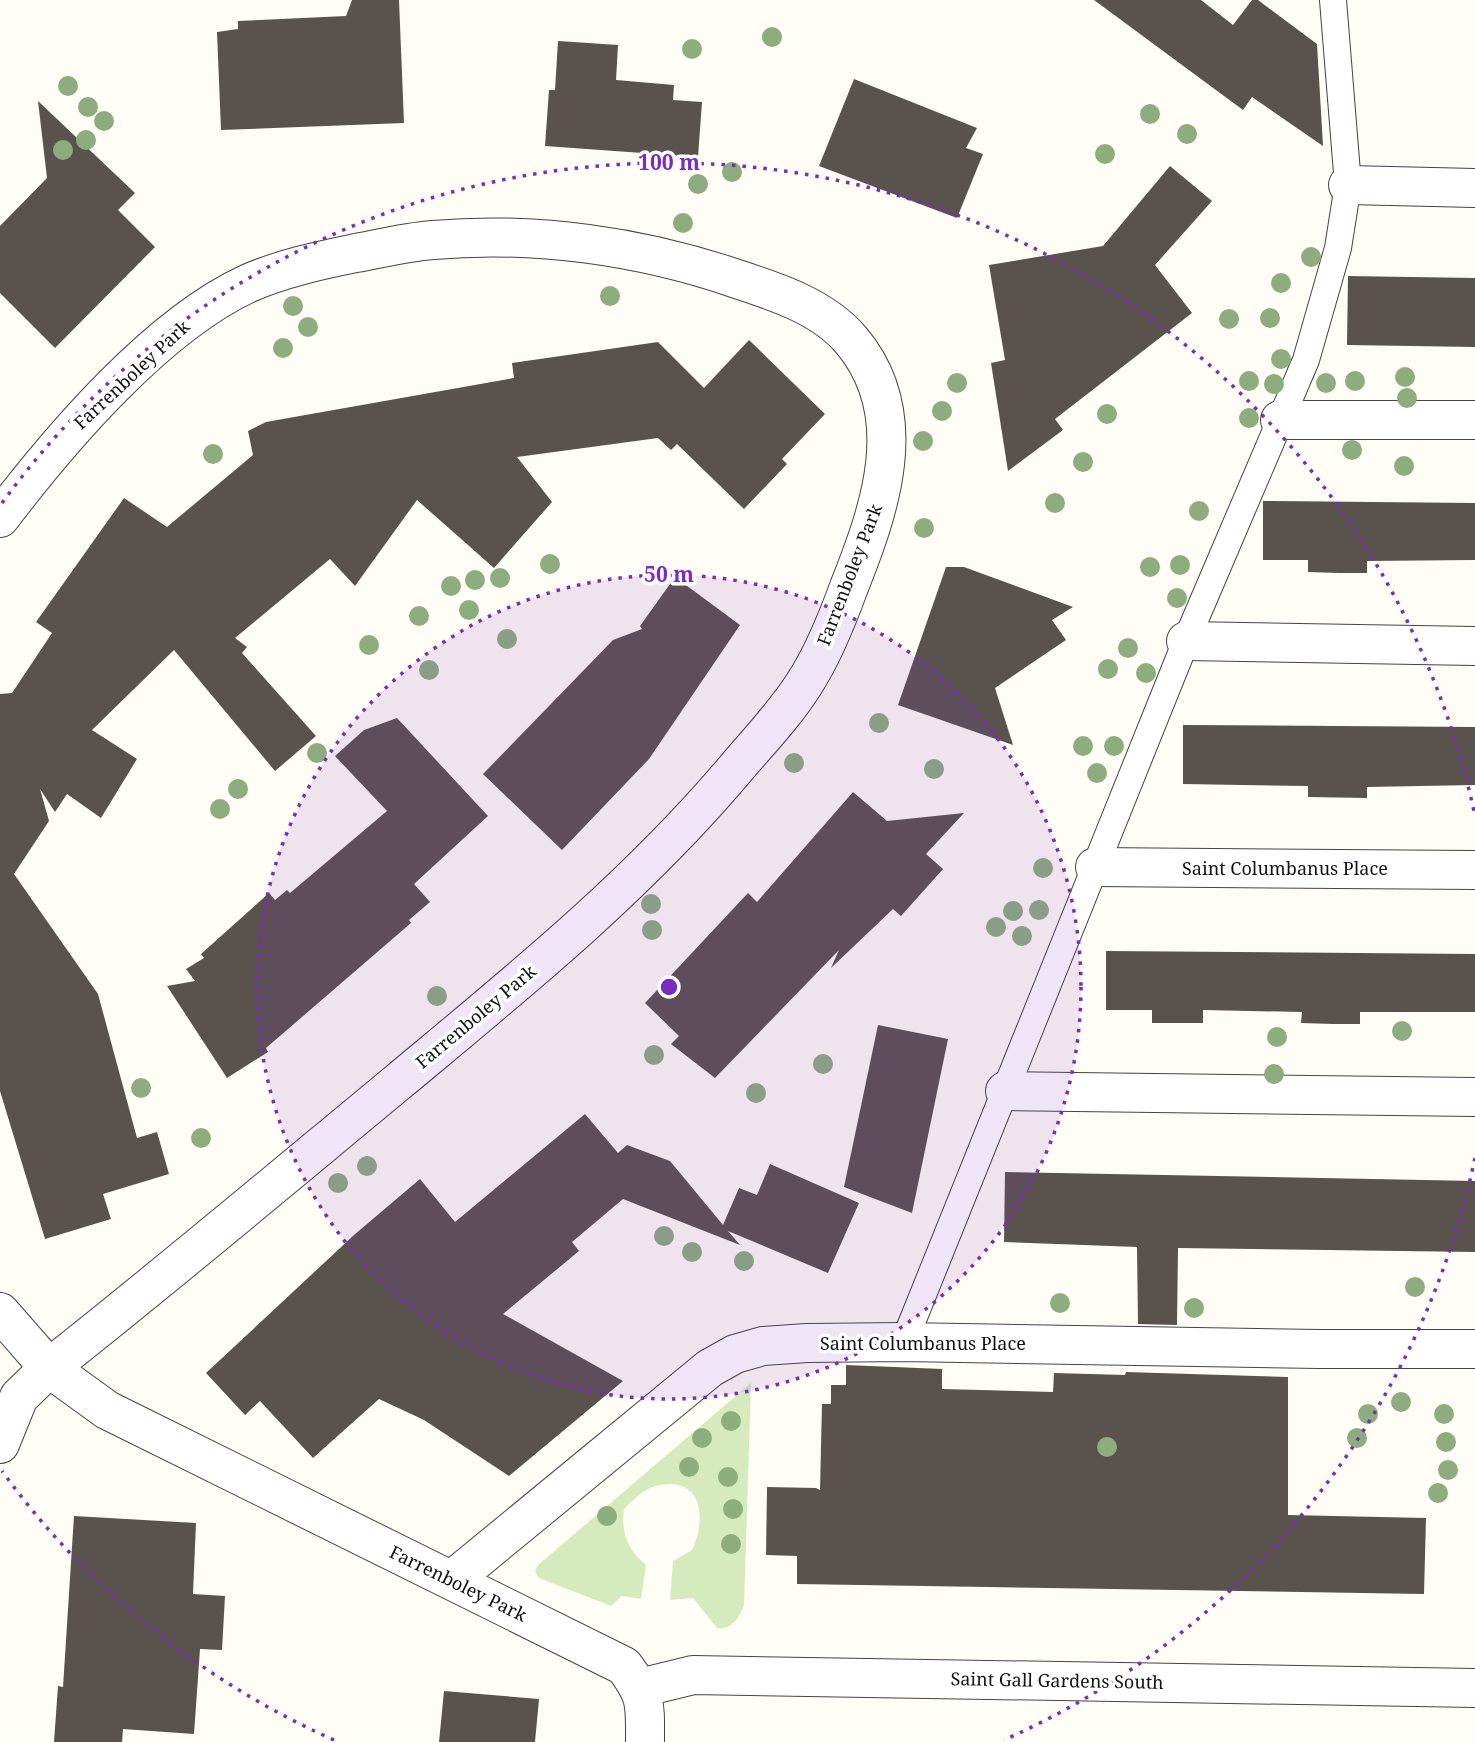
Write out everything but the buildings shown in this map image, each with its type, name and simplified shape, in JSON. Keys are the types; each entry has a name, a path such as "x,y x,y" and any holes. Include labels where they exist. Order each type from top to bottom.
{"street":[{"path":"1348,186 1475,187"},
{"name":"Farrenboley Park","path":"0,518 41,464 115,386 178,328 212,304 250,283 317,261 419,241 467,237 523,238 627,249 673,258 778,293 807,306 833,323 853,342 874,376 886,416 886,463 880,500 870,536 843,603 809,678 784,712 716,792 645,869 529,974 49,1368"},
{"path":"1280,420 1475,420"},
{"path":"1186,640 1475,646"},
{"name":"Saint Columbanus Place","path":"1095,867 1475,870"},
{"path":"1005,1091 1475,1097"},
{"name":"Farrenboley Park","path":"0,1312 49,1368 107,1410 624,1666 640,1688"},
{"name":"Saint Columbanus Place","path":"453,1580 710,1368 735,1354 763,1346 904,1342 1475,1349"},
{"path":"0,1444 19,1397 49,1368"},
{"name":"Saint Gall Gardens South","path":"640,1688 693,1675 1475,1688"},
{"path":"640,1688 645,1710 645,1742"}],"lane":[{"path":"904,1342 1186,640 1306,360 1338,248 1348,186 1332,0"}],"green space":[{"path":"751,1383 744,1605 734,1622 727,1627 717,1628 693,1598 670,1600 673,1561 692,1550 700,1520 697,1500 691,1492 672,1484 650,1488 624,1509 627,1540 634,1553 646,1565 641,1599 622,1596 611,1606 539,1578 535,1571 538,1565"}]}
